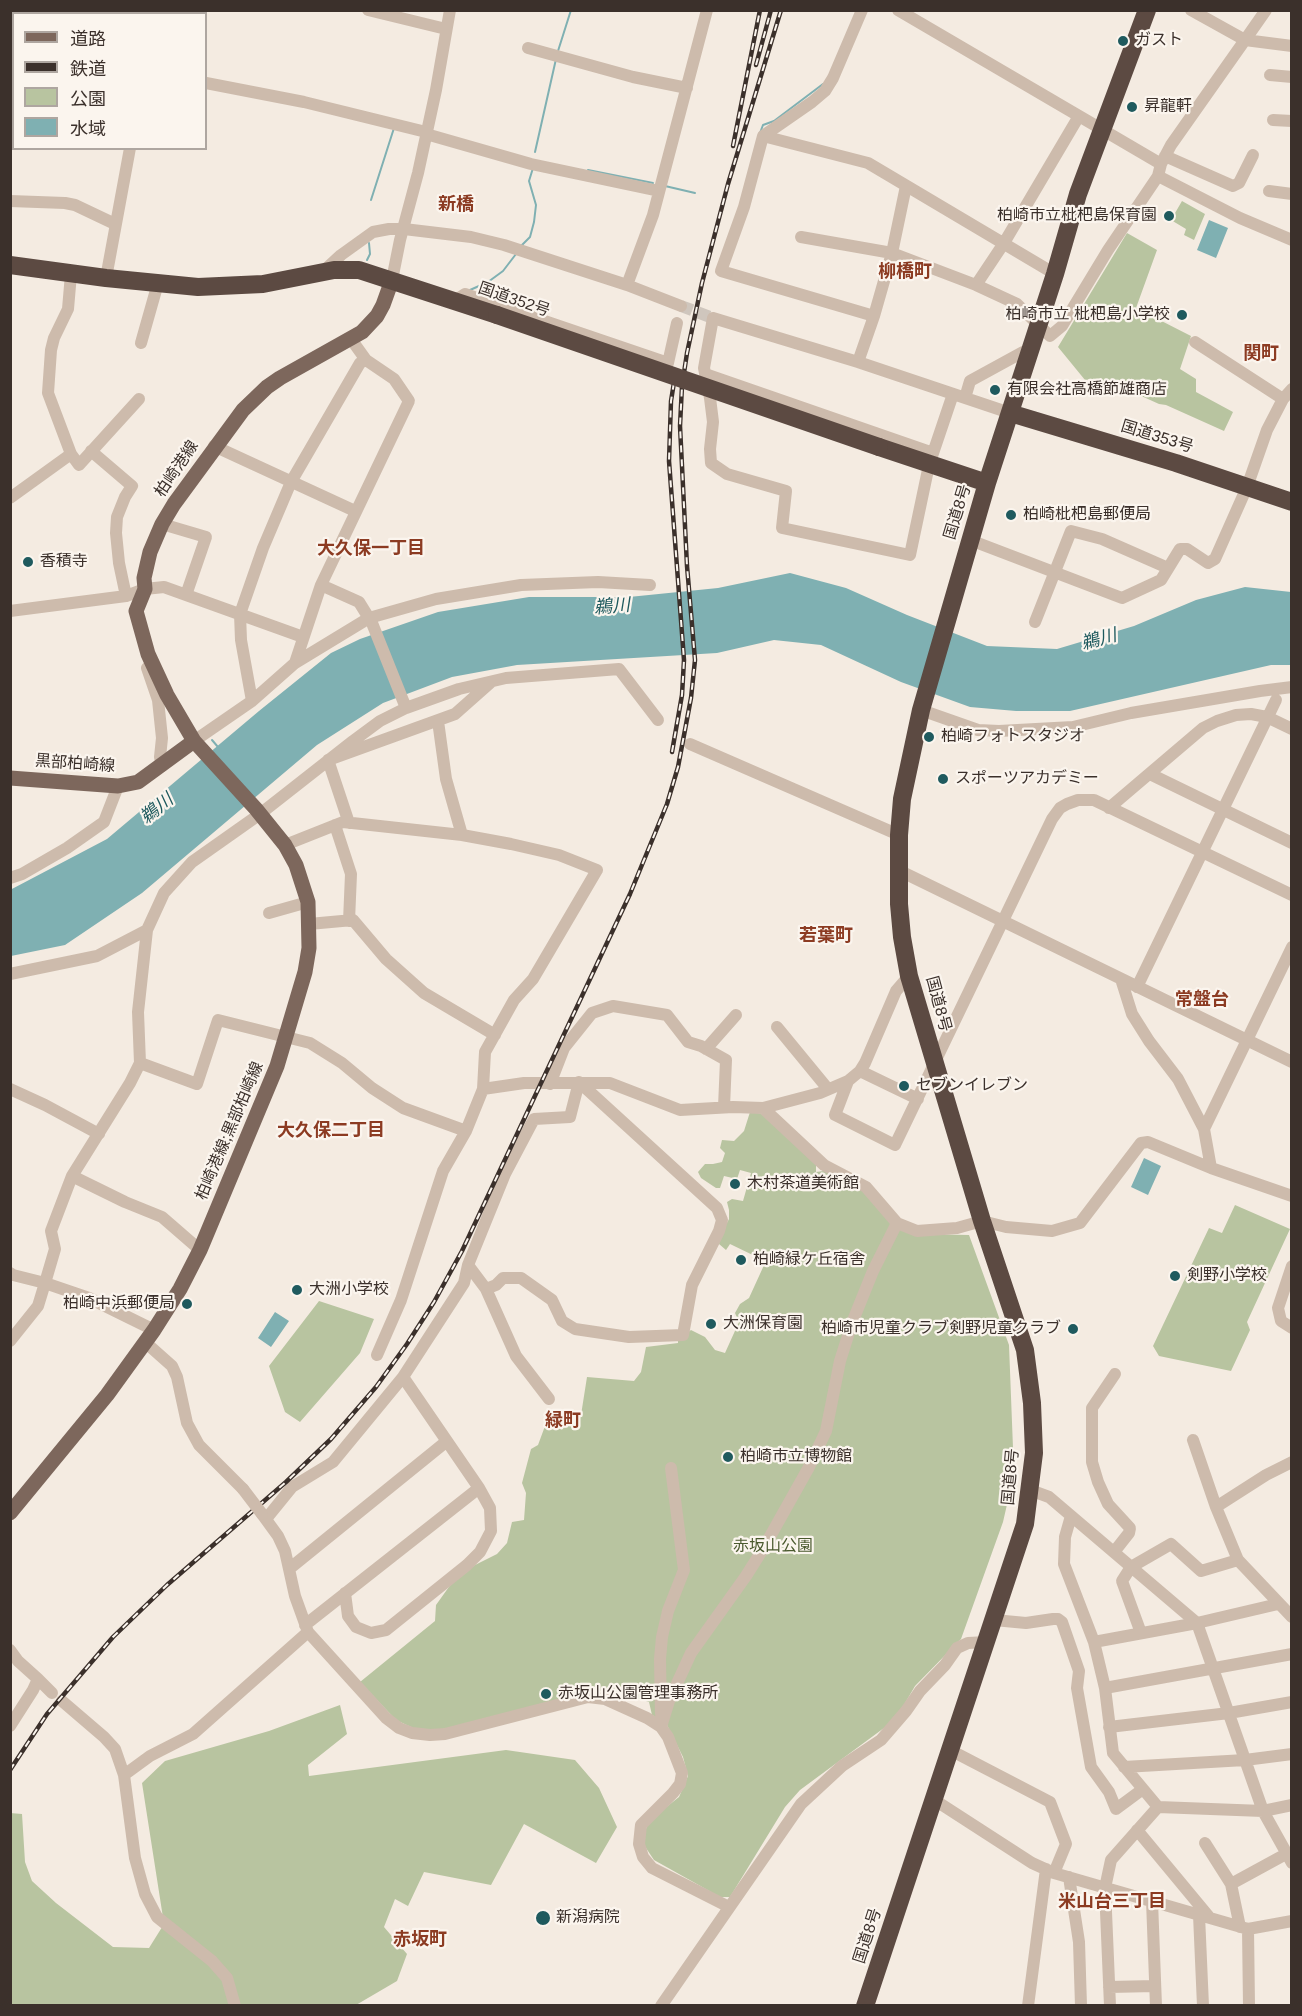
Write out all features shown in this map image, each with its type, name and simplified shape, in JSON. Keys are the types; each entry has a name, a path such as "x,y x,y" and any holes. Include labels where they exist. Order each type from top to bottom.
{"highway":[{"name":"国道8号","path":"865,2006 1025,1524 1034,1453 1032,1403 1025,1350 982,1221 909,976 902,938 898,870 902,799 921,709 987,483 1055,274 1078,194 1147,10"},
{"name":"国道352号","path":"10,265 106,278 198,286 263,284 327,271 359,270 498,315 879,447 931,459 987,483"},
{"name":"国道353号","path":"1010,413 1176,463 1292,502"}],"main road":[{"name":"柏崎港線","path":"198,745 171,703 142,636 136,611 145,589 144,578 150,552 162,524 214,446 243,410 267,387 362,332 377,316 389,293 392,280"},
{"name":"黒部柏崎線","path":"10,778 118,786 138,782 198,745"},
{"name":"柏崎港線;黒部柏崎線","path":"10,1513 107,1395 150,1336 180,1289 200,1250 263,1101 287,1036 305,972 309,948 308,902 300,876 285,845 258,811 198,745"}],"street":[{"path":"368,10 446,29"},
{"path":"392,280 436,90 450,10"},
{"path":"627,285 653,215 707,10"},
{"path":"862,10 833,78 825,91 764,136 744,207 721,271 874,316"},
{"path":"898,10 1101,128 1240,218 1292,240"},
{"path":"1191,10 1245,40 1292,46"},
{"path":"801,237 892,253 976,285 1017,304 1050,336 1062,326 1180,131 1266,10"},
{"path":"528,48 633,77 687,88"},
{"path":"1270,75 1292,77"},
{"path":"207,84 304,102 426,133 531,164 659,191"},
{"path":"976,285 1004,243 1079,116"},
{"path":"1273,120 1292,121"},
{"path":"764,136 868,163 1055,274"},
{"path":"106,278 130,150"},
{"path":"1161,165 1233,186 1239,183 1253,155"},
{"path":"858,362 892,253 906,186"},
{"path":"1269,191 1292,194"},
{"path":"10,201 75,205 115,224"},
{"path":"327,271 328,267 341,255 373,232 388,228 404,229 471,237 504,245 627,285 681,306"},
{"path":"71,274 68,309 54,338 51,350 48,393 71,454 79,465 139,399"},
{"path":"141,343 158,283"},
{"path":"454,301 465,294 668,363 677,323"},
{"path":"1010,413 959,396 858,362 713,318 704,368 713,422 711,463 727,474 786,491 782,528 910,555 931,459 959,396 970,381 1023,352 1029,352"},
{"path":"295,663 321,585 409,402 394,379 366,360 351,339"},
{"path":"1195,342 1283,399"},
{"path":"252,701 241,640 240,614 263,548 291,482 360,363 366,360"},
{"path":"705,374 931,459"},
{"path":"970,540 1122,598 1161,580 1180,549 1187,549 1208,563 1215,559 1247,487 1267,430 1283,399 1292,389"},
{"path":"214,446 355,511"},
{"path":"91,451 132,486 124,498 117,518 116,533 126,596"},
{"path":"10,498 71,454"},
{"path":"162,524 206,537 186,595"},
{"path":"1035,622 1071,531 1102,540 1168,568"},
{"path":"198,745 295,663 370,620 436,599 467,592 521,585 597,582 650,585"},
{"path":"321,585 359,602 370,620 405,706"},
{"path":"10,611 126,596 145,589 164,587 303,637"},
{"path":"152,663 147,668 158,700 162,766"},
{"path":"10,1341 38,1306 55,1249 51,1231 72,1176 140,1063 138,1012 147,930 164,893 192,861 380,721 405,706 459,689 506,678 619,669 658,720"},
{"path":"328,760 455,714 491,682"},
{"path":"921,709 978,730 1073,727 1131,713 1292,687"},
{"path":"1137,987 1276,700"},
{"path":"1109,807 1203,728 1217,721 1236,715 1251,714 1267,717 1292,729"},
{"path":"438,721 446,780 462,835"},
{"path":"690,744 899,835"},
{"path":"328,760 350,823"},
{"path":"1150,774 1292,843"},
{"path":"10,878 22,874 67,848 104,822 118,786"},
{"path":"848,1081 835,1115 895,1145 1052,819 1060,808 1078,800 1095,801 1109,807 1292,895"},
{"path":"285,845 343,822 462,835 511,844 559,855 597,870 533,979 514,1000 485,1052 483,1089 466,1131 443,1171 401,1300 377,1355"},
{"path":"335,825 351,874 349,921"},
{"path":"898,870 1292,1062"},
{"path":"269,913 308,902"},
{"path":"309,924 353,920 386,959 424,993 495,1035"},
{"path":"10,974 97,956 147,930"},
{"path":"1204,1129 1292,947"},
{"path":"483,1089 524,1083 610,1083 680,1110 724,1107 763,1108 828,1089 848,1081 860,1071 866,1063 896,991 909,976"},
{"path":"1121,979 1131,1014 1178,1079 1204,1129 1211,1168"},
{"path":"550,1084 564,1048 592,1013 612,1006 667,1015 688,1042 706,1048 726,1060 724,1107"},
{"path":"706,1048 736,1016"},
{"path":"140,1063 197,1084 218,1020 310,1043 342,1063 372,1088 403,1108 466,1131"},
{"path":"777,1028 828,1089"},
{"path":"860,1071 918,1098"},
{"path":"264,1516 292,1486 333,1462 403,1377 464,1283 468,1265 505,1174 534,1119 570,1117 579,1082"},
{"path":"486,1289 496,1285 503,1278 521,1278 552,1300 562,1321 576,1329 629,1337 683,1335 692,1285 719,1231 722,1220 717,1208 579,1082"},
{"path":"10,1089 99,1134"},
{"path":"763,1108 824,1165 866,1187 897,1223 917,1231 957,1228 982,1221 1006,1227 1052,1232 1080,1223 1141,1143 1148,1142 1211,1168 1292,1196"},
{"path":"72,1176 162,1217 200,1250"},
{"path":"661,1727 669,1701 691,1653 763,1549 809,1467 826,1431 840,1361 852,1323 873,1271 897,1223"},
{"path":"468,1265 486,1289 516,1356 549,1399"},
{"path":"1292,1266 1278,1308 1281,1321 1292,1328"},
{"path":"10,1273 89,1298 150,1336 172,1366 177,1377 187,1423 199,1445 243,1489 279,1536 295,1596 307,1628 386,1718 399,1728 412,1733 430,1735 465,1730 588,1697 605,1699 661,1727 668,1737 682,1773 680,1785 641,1826 639,1844 643,1857 652,1868 729,1907"},
{"path":"1114,1552 1129,1533 1130,1528 1108,1504 1098,1482 1092,1462 1092,1408 1115,1374"},
{"path":"345,1593 348,1616 356,1627 371,1633 386,1630 467,1565 480,1552 491,1531 490,1508 479,1488 403,1377"},
{"path":"1192,1440 1238,1560 1292,1617"},
{"path":"289,1569 447,1441"},
{"path":"1216,1507 1266,1475 1292,1462"},
{"path":"661,1727 662,1637 668,1611 684,1570 671,1468"},
{"path":"124,1775 150,1756 193,1734 238,1695 345,1593 479,1488"},
{"path":"1030,1490 1049,1497 1197,1623 1263,1810 1289,1859 1231,1884"},
{"path":"1071,1516 1065,1537 1064,1564 1094,1642 1105,1688 1111,1749 1124,1767 1158,1807 1263,1810 1292,1805"},
{"path":"1141,1633 1122,1581 1131,1567 1171,1544 1201,1571 1238,1560"},
{"path":"1094,1642 1197,1623 1278,1604"},
{"path":"994,1620 1026,1623 1058,1619 1062,1622 1079,1671 1077,1688 1091,1767 1109,1792 1116,1809 1143,1790"},
{"path":"661,2006 801,1804 842,1766 887,1733 957,1648 968,1643 987,1642"},
{"path":"10,1650 18,1661 115,1749 124,1775 135,1858 145,1894 158,1917 212,1961 227,1978 235,2006"},
{"path":"1105,1688 1292,1654"},
{"path":"10,1726 38,1679"},
{"path":"1109,1727 1228,1713 1292,1702"},
{"path":"950,1750 1050,1802 1066,1844 1050,1871 1028,2006"},
{"path":"1124,1767 1245,1760 1292,1754"},
{"path":"933,1799 1032,1863 1050,1871 1244,1928 1292,1921"},
{"path":"1110,2006 1105,1888 1112,1860 1158,1807"},
{"path":"1137,1830 1205,1917 1203,2006"},
{"path":"1205,1843 1231,1884 1244,1928 1249,2006"},
{"path":"1069,1877 1079,1942 1081,2006"},
{"path":"1152,1901 1156,2006"},
{"path":"1109,1988 1155,1986"}],"green space":[{"path":"1182,201 1205,214 1194,240 1184,235 1186,229 1171,220"},
{"path":"1127,233 1157,250 1136,308 1191,336 1180,369 1196,379 1196,392 1233,412 1224,431 1117,385 1106,383 1094,386 1092,379 1085,380 1058,347"},
{"name":"赤坂山公園","path":"750,1112 764,1114 816,1163 816,1172 824,1171 856,1185 917,1234 969,1235 1009,1345 1014,1474 1003,1522 961,1639 915,1686 901,1710 884,1728 800,1790 785,1807 730,1897 720,1897 654,1860 644,1845 644,1833 650,1820 679,1797 688,1776 683,1757 666,1723 652,1715 649,1702 611,1690 568,1695 530,1710 436,1730 413,1728 396,1720 360,1682 435,1621 436,1605 451,1584 475,1565 497,1554 507,1543 512,1522 524,1520 526,1493 522,1483 531,1449 538,1445 548,1418 581,1415 587,1377 634,1381 641,1372 646,1347 678,1343 678,1340 691,1330 705,1337 715,1350 725,1353 739,1322 735,1313 740,1304 749,1298 765,1263 730,1244 726,1250 719,1244 720,1236 729,1219 727,1202 732,1199 743,1201 751,1173 740,1170 737,1179 724,1176 720,1188 716,1188 701,1178 698,1172 705,1164 722,1162 725,1153 720,1148 722,1140 734,1141 744,1131"},
{"path":"1235,1205 1290,1229 1247,1322 1250,1330 1231,1371 1159,1356 1153,1346 1209,1228 1222,1233"},
{"path":"319,1301 374,1319 360,1353 300,1422 285,1412 269,1366"},
{"path":"340,1705 347,1734 308,1765 309,1776 506,1750 575,1760 599,1788 617,1827 596,1863 524,1824 491,1885 424,1872 408,1906 395,1899 384,1927 407,1954 397,1981 356,2005 11,2006 10,1813 22,1814 25,1862 32,1881 56,1903 113,1947 149,1948 164,1924 142,1783 165,1761 269,1731"}],"water":[{"path":"1209,220 1228,228 1216,258 1197,250"},
{"name":"鵜川","path":"790,573 846,588 987,646 1057,649 1134,626 1196,600 1245,587 1291,592 1291,665 1271,665 1070,711 1016,711 970,707 901,682 821,645 774,640 717,653 517,665 452,677 383,703 317,745 142,893 65,945 11,956 10,890 107,839 331,653 360,639 438,612 529,597 629,597 718,588"},
{"path":"1144,1158 1161,1166 1148,1195 1131,1187"},
{"path":"275,1312 289,1321 271,1347 258,1338"}],"waterway":[{"path":"558,51 571,10"},
{"path":"535,152 556,59"},
{"path":"760,133 763,125 774,121 823,84"},
{"path":"371,200 394,128"},
{"path":"521,246 530,237 534,222 536,205 529,181 533,168"},
{"path":"588,170 653,183"},
{"path":"665,186 695,193"},
{"path":"367,260 370,254 369,243"},
{"path":"470,290 488,282 503,271 516,254"},
{"path":"212,740 218,747"}],"tunnel":[{"path":"681,306 713,318"}],"railway":[{"path":"733,146 760,10"},
{"path":"756,65 771,10"},
{"path":"10,1770 47,1714 113,1637 167,1585 286,1482 331,1439 376,1387 407,1344 434,1302 462,1251 630,894 667,804 678,767 691,698 695,660 687,566 680,426 682,386 687,353 702,283 728,184 781,10"},
{"path":"672,752 682,695 684,660 669,461 671,401 675,376"}],"place":[{"name":"ガスト","path":"1123,41"},
{"name":"昇龍軒","path":"1132,107"},
{"name":"柏崎市立枇杷島保育園","path":"1169,216"},
{"name":"柏崎市立 枇杷島小学校","path":"1182,315"},
{"name":"有限会社高橋節雄商店","path":"995,390"},
{"name":"柏崎枇杷島郵便局","path":"1011,515"},
{"name":"香積寺","path":"28,562"},
{"name":"柏崎フォトスタジオ","path":"929,737"},
{"name":"スポーツアカデミー","path":"943,779"},
{"name":"セブンイレブン","path":"904,1086"},
{"name":"木村茶道美術館","path":"735,1184"},
{"name":"柏崎緑ケ丘宿舎","path":"741,1260"},
{"name":"剣野小学校","path":"1175,1276"},
{"name":"大洲小学校","path":"297,1290"},
{"name":"柏崎中浜郵便局","path":"187,1304"},
{"name":"大洲保育園","path":"711,1324"},
{"name":"柏崎市児童クラブ剣野児童クラブ","path":"1073,1329"},
{"name":"柏崎市立博物館","path":"728,1457"},
{"name":"赤坂山公園管理事務所","path":"546,1694"},
{"name":"新潟病院","path":"543,1918"}],"district":[{"name":"新橋","path":"456,205"},
{"name":"柳橋町","path":"905,272"},
{"name":"関町","path":"1261,354"},
{"name":"大久保一丁目","path":"371,549"},
{"name":"若葉町","path":"826,936"},
{"name":"常盤台","path":"1202,1000"},
{"name":"大久保二丁目","path":"331,1131"},
{"name":"緑町","path":"563,1421"},
{"name":"米山台三丁目","path":"1112,1902"},
{"name":"赤坂町","path":"420,1940"}]}
